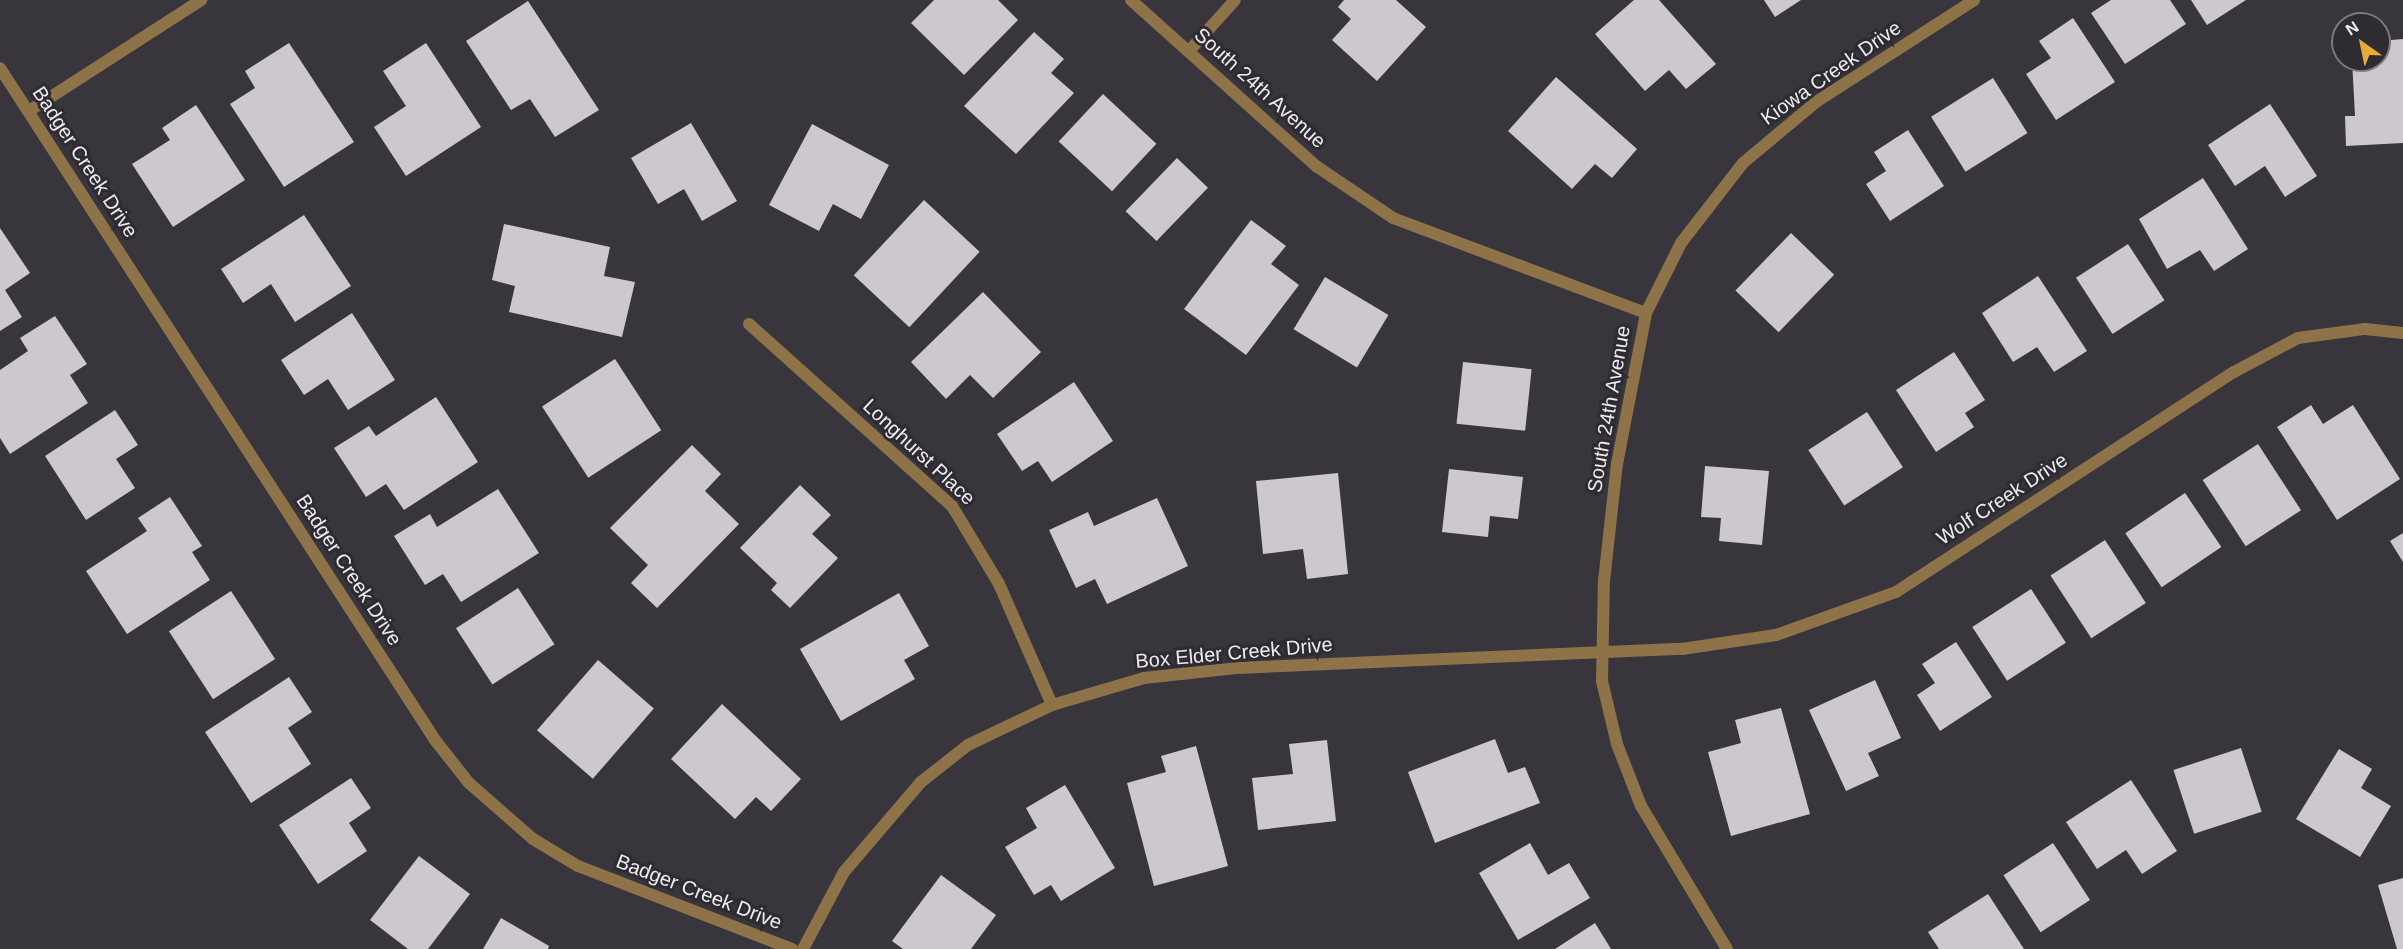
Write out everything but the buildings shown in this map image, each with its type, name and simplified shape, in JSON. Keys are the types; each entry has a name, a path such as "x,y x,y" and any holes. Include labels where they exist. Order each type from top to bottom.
{"street":[{"path":"29,111 201,0"},
{"name":"South 24th Avenue","path":"1131,0 1190,50 1316,166 1393,218 1646,313 1617,464 1602,650 1608,712 1641,806 1727,949"},
{"path":"1190,50 1235,0"},
{"name":"Kiowa Creek Drive","path":"1646,313 1681,243 1743,163 1816,102 1974,0"},
{"name":"Badger Creek Drive","path":"0,68 435,740 469,783 533,839 578,866 792,949"},
{"name":"Longhurst Place","path":"749,324 952,507 999,584 1052,705"},
{"name":"Wolf Creek Drive","path":"1602,650 1730,644 1859,609 1896,592 2234,372 2298,338 2365,329 2403,333"},
{"name":"Box Elder Creek Drive","path":"803,949 844,872 889,814 968,745 1052,705 1144,678 1238,668 1602,650"}]}
